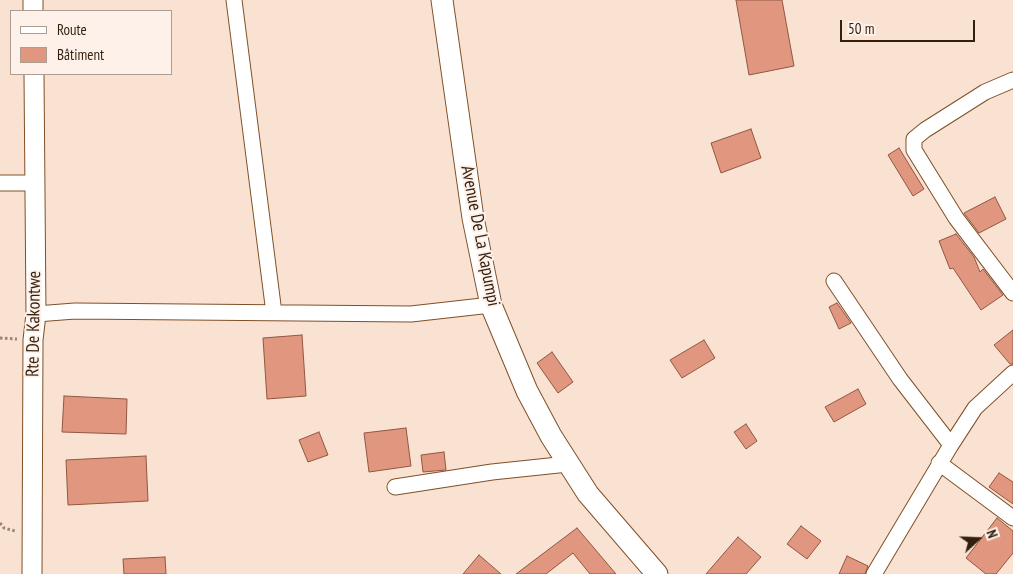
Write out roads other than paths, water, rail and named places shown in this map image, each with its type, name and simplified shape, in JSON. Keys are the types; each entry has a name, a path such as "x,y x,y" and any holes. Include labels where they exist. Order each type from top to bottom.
{"main road":[{"name":"Avenue De La Kapumpi","path":"442,0 473,218 491,305 527,391 568,464 588,494 657,574"}],"street":[{"path":"234,0 274,313"},
{"name":"Rte De Kakontwe","path":"32,574 33,340 36,314 34,75"},
{"path":"1013,80 985,92 914,139 914,150 956,218 1013,293"},
{"path":"0,183 35,183"},
{"path":"834,282 900,379 951,445"},
{"path":"36,314 75,311 411,314 491,305"},
{"path":"874,574 939,463 975,408 1012,376"},
{"path":"939,463 1013,518"},
{"path":"395,487 492,472 568,464"}]}
